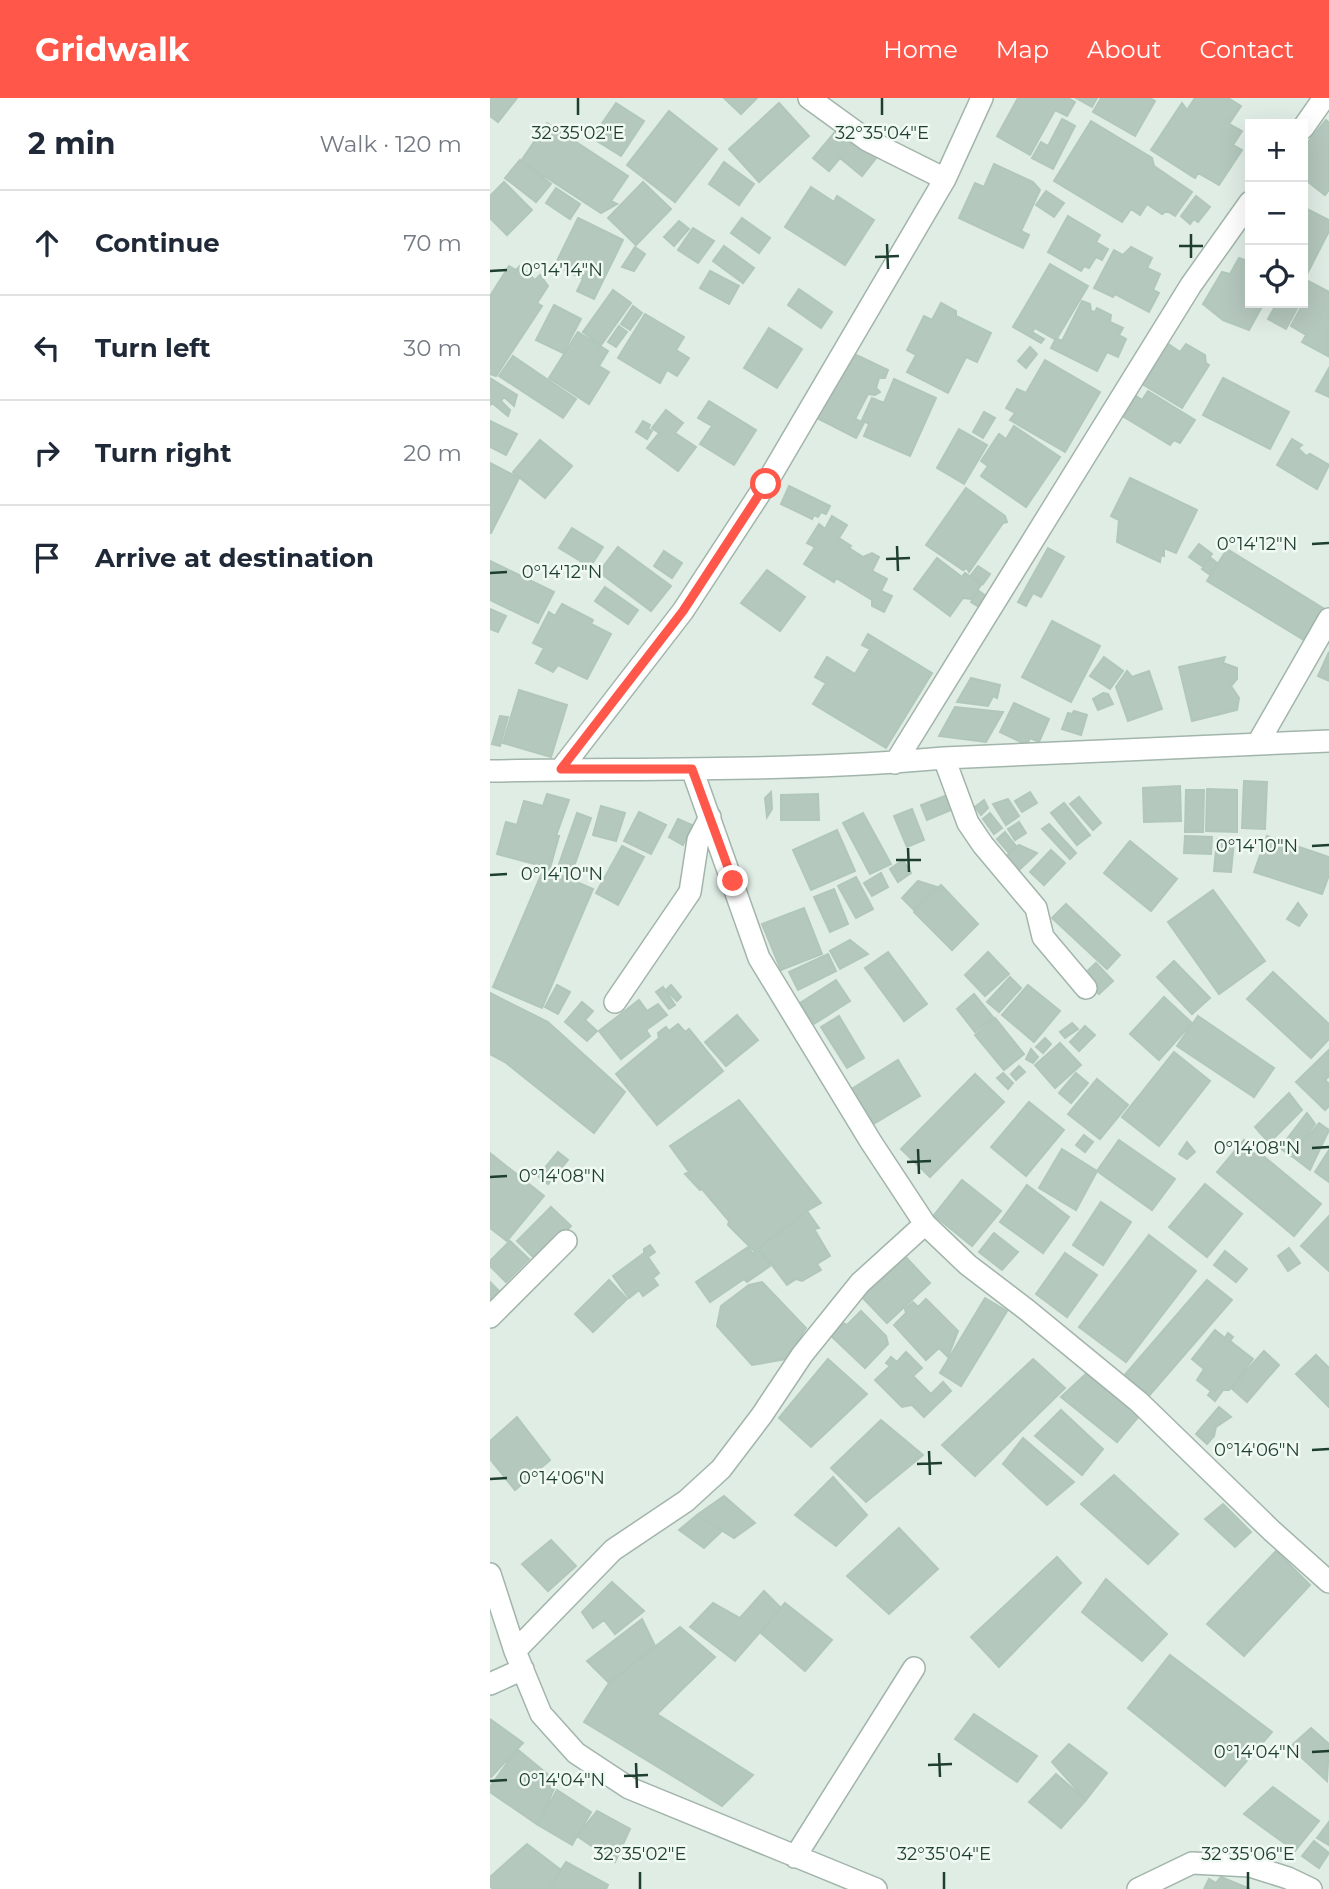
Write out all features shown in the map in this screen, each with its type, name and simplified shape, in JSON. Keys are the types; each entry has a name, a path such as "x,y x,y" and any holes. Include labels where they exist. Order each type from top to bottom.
{"street":[{"path":"809,98 867,139 944,179"},
{"path":"561,769 683,611 766,484 944,179 982,98"},
{"path":"1308,121 1324,98"},
{"path":"895,763 1191,285 1245,209"},
{"path":"1258,743 1329,619"},
{"path":"490,771 895,763 944,758 1329,741"},
{"path":"944,758 968,823 1036,908 1043,937 1086,988"},
{"path":"692,769 759,958 871,1142 925,1224 968,1265 1139,1402 1272,1531 1329,1582"},
{"path":"615,1002 690,892 698,840 710,817"},
{"path":"490,1684 519,1660 613,1550 686,1501 721,1469 762,1415 802,1355 860,1283 925,1224"},
{"path":"490,1317 566,1241"},
{"path":"490,1574 519,1660 541,1714 576,1753 629,1788 876,1889"},
{"path":"795,1857 914,1668"},
{"path":"1138,1889 1192,1863 1250,1866 1288,1878 1311,1889"}],"building":[{"path":"490,98 517,98 498,122 490,116"},
{"path":"724,98 757,98 741,114"},
{"path":"1018,98 1068,98 1075,102 1067,116 1055,110 1030,155 997,136"},
{"path":"1076,98 1097,98 1092,107"},
{"path":"1101,98 1150,98 1155,101 1135,136 1093,112"},
{"path":"1195,98 1228,98 1241,106 1229,124 1242,131 1233,145 1242,150 1219,185 1198,173 1195,178 1151,150 1182,103 1187,110"},
{"path":"616,103 644,121 621,156 592,138"},
{"path":"779,103 809,136 759,182 729,149"},
{"path":"669,111 717,149 675,202 627,165"},
{"path":"1062,119 1075,126 1053,169 1032,158 1041,142 1048,146"},
{"path":"1326,120 1329,123 1329,190 1325,195 1308,182 1308,142"},
{"path":"1091,121 1152,158 1154,166 1192,192 1175,216 1167,211 1162,214 1147,204 1140,215 1131,209 1122,222 1054,181"},
{"path":"547,123 628,176 611,201 617,204 601,213 521,161"},
{"path":"840,126 877,157 862,176 840,158 829,171 813,158"},
{"path":"520,160 551,184 536,202 505,178"},
{"path":"724,162 754,184 739,205 709,184"},
{"path":"994,164 1033,182 1040,190 1021,231 1029,235 1023,248 959,218 975,183 984,187"},
{"path":"504,182 532,210 507,235 490,218 490,196"},
{"path":"643,182 671,209 636,245 608,218"},
{"path":"811,187 834,202 837,196 874,220 845,265 785,227"},
{"path":"556,188 580,204 570,219 546,203"},
{"path":"1046,191 1064,203 1054,217 1036,205"},
{"path":"1196,196 1210,207 1198,222 1194,219 1190,224 1181,216"},
{"path":"1308,210 1329,220 1329,231 1308,272"},
{"path":"1068,216 1100,235 1096,242 1108,249 1102,260 1096,257 1089,268 1084,266 1081,271 1048,252"},
{"path":"578,218 623,240 594,299 577,291 583,279 555,265"},
{"path":"742,218 770,238 759,253 731,233"},
{"path":"679,221 689,229 674,246 664,237"},
{"path":"693,228 714,241 698,263 678,250"},
{"path":"724,246 754,268 743,283 713,261"},
{"path":"635,247 645,254 634,271 622,267"},
{"path":"1131,247 1152,258 1147,268 1160,274 1153,290 1159,293 1149,312 1115,294 1113,297 1094,288 1114,250 1123,255"},
{"path":"1239,258 1245,260 1245,308 1261,308 1249,330 1223,320 1203,304 1222,272 1230,274"},
{"path":"1050,264 1088,286 1056,340 1035,328 1032,332 1044,339 1041,343 1013,327"},
{"path":"509,266 516,270 520,266 535,280 540,275 548,286 537,303 542,306 496,376 490,374 490,296"},
{"path":"710,271 739,286 729,304 700,288"},
{"path":"1308,281 1329,292 1328,356 1302,342 1306,335 1291,326 1301,308 1308,308"},
{"path":"799,289 832,312 821,328 788,305"},
{"path":"613,290 631,303 601,345 583,332"},
{"path":"1082,301 1090,304 1091,311 1095,312 1097,308 1111,315 1110,322 1123,328 1119,335 1126,339 1118,357 1107,352 1097,371 1051,348 1056,338 1062,341"},
{"path":"941,303 956,311 956,316 991,333 977,362 966,357 948,393 907,372 916,355 907,350 924,316 932,320"},
{"path":"554,305 581,319 563,353 536,340"},
{"path":"633,306 642,313 630,330 621,324"},
{"path":"1274,308 1297,308 1286,329 1268,319"},
{"path":"645,314 684,337 676,350 689,358 677,376 667,370 660,383 618,358"},
{"path":"619,326 627,332 616,347 608,342"},
{"path":"769,328 802,349 777,388 744,368"},
{"path":"578,332 608,351 599,366 609,372 589,404 549,378"},
{"path":"1167,343 1180,352 1186,344 1205,355 1209,365 1182,408 1142,384"},
{"path":"1030,347 1037,354 1026,368 1018,361"},
{"path":"850,352 888,370 885,378 879,378 876,388 880,392 875,395 868,394 855,419 864,423 856,438 817,418"},
{"path":"513,356 576,399 563,418 499,376"},
{"path":"1045,360 1100,392 1065,452 1010,420 1015,413 1006,408 1017,389 1026,393"},
{"path":"1329,368 1329,397 1316,391"},
{"path":"490,378 517,395 514,406 504,397 501,401 510,410 508,416 492,403 490,405"},
{"path":"1223,378 1289,412 1270,449 1203,415"},
{"path":"894,379 936,398 910,456 864,436 869,424 862,420 872,398 884,403"},
{"path":"1148,391 1195,420 1180,443 1174,440 1170,445 1124,417 1136,396 1142,400"},
{"path":"709,401 756,430 734,465 700,444 712,426 698,418"},
{"path":"666,410 683,423 675,433 696,447 678,471 647,448 659,433 652,428"},
{"path":"984,412 995,418 983,438 973,432"},
{"path":"490,421 517,434 506,455 490,447"},
{"path":"643,421 650,425 648,429 652,431 647,439 636,432"},
{"path":"1014,426 1060,457 1026,507 981,476 988,466 981,461 999,434 1006,439"},
{"path":"959,429 987,445 964,484 937,468"},
{"path":"1292,439 1302,445 1298,448 1306,456 1310,454 1329,465 1317,489 1277,465"},
{"path":"540,440 572,466 545,498 513,472"},
{"path":"490,463 519,478 491,533 490,533"},
{"path":"1130,478 1197,510 1176,553 1164,548 1164,556 1161,555 1160,562 1117,542 1119,520 1111,516"},
{"path":"789,486 830,506 826,514 821,512 818,517 814,515 812,519 781,504"},
{"path":"966,488 1005,516 1007,522 1003,523 969,572 967,568 963,570 926,545"},
{"path":"832,516 847,525 839,538 851,546 849,548 863,557 872,553 879,557 872,571 887,579 881,591 892,596 884,612 872,606 872,600 836,578 834,582 804,564 815,547 807,543 819,524 825,529"},
{"path":"572,528 603,547 590,567 559,548"},
{"path":"1199,544 1212,554 1202,566 1189,557"},
{"path":"618,547 671,586 651,611 599,572"},
{"path":"1048,548 1064,557 1041,597 1033,593 1026,606 1018,602"},
{"path":"1227,549 1323,608 1304,640 1207,581"},
{"path":"664,551 682,563 672,578 654,566"},
{"path":"937,558 962,577 965,573 981,585 971,599 963,598 950,616 914,589"},
{"path":"1211,558 1217,563 1209,574 1202,569"},
{"path":"490,561 554,592 538,623 490,600"},
{"path":"978,566 990,574 983,584 971,575"},
{"path":"767,570 805,597 780,631 741,603"},
{"path":"605,587 638,610 628,624 595,601"},
{"path":"979,591 986,596 979,607 971,602"},
{"path":"562,604 593,620 591,624 611,634 587,679 558,665 553,672 536,663 544,648 533,643 549,612 555,616"},
{"path":"490,609 506,616 498,632 490,629"},
{"path":"1052,621 1100,646 1071,702 1022,677"},
{"path":"868,634 932,673 886,748 813,704 826,683 815,677 827,657 855,674 870,649 862,645"},
{"path":"1329,652 1329,681 1318,676"},
{"path":"1104,657 1123,671 1110,689 1090,676"},
{"path":"1225,657 1223,663 1237,668 1237,679 1231,686 1239,698 1237,710 1192,721 1179,667"},
{"path":"1127,671 1132,677 1149,671 1162,709 1128,721 1116,687"},
{"path":"971,678 1000,685 997,698 993,696 988,706 957,702"},
{"path":"519,690 567,705 551,757 503,743"},
{"path":"1103,693 1108,694 1113,704 1098,710 1093,699"},
{"path":"1014,703 1049,719 1039,742 1030,738 1027,745 1000,732"},
{"path":"955,707 1003,712 986,742 939,736"},
{"path":"1074,711 1087,715 1081,735 1062,729 1068,713 1072,714"},
{"path":"500,716 508,717 500,746 492,744"},
{"path":"1244,781 1267,782 1265,829 1242,828"},
{"path":"1180,786 1181,821 1144,822 1143,788"},
{"path":"1207,789 1237,790 1237,832 1206,831"},
{"path":"1186,790 1204,790 1203,832 1185,832"},
{"path":"771,792 772,809 767,817 765,798"},
{"path":"1030,792 1037,803 1022,812 1015,801"},
{"path":"547,794 569,800 556,836 559,836 550,868 497,854 506,822 517,825 524,801 543,806"},
{"path":"818,794 819,820 781,820 781,795"},
{"path":"950,794 956,808 927,820 921,805"},
{"path":"1079,797 1101,823 1093,830 1070,804"},
{"path":"1008,799 1019,816 1006,825 993,804"},
{"path":"984,800 988,808 981,815 975,807"},
{"path":"1064,803 1090,835 1077,845 1051,813"},
{"path":"601,806 625,813 616,841 593,835"},
{"path":"912,809 924,840 907,847 894,816"},
{"path":"639,812 666,825 651,854 624,841"},
{"path":"577,813 591,818 571,875 557,870"},
{"path":"863,813 891,864 870,874 843,823"},
{"path":"990,813 1002,828 994,834 983,819"},
{"path":"678,819 692,825 683,845 669,837"},
{"path":"1019,822 1026,833 1015,840 1008,829"},
{"path":"1049,824 1076,853 1070,859 1042,829"},
{"path":"837,830 855,871 811,890 793,850"},
{"path":"1005,832 1016,846 1008,852 997,839"},
{"path":"1185,836 1212,837 1211,854 1184,853"},
{"path":"1267,836 1329,857 1329,875 1322,894 1254,872"},
{"path":"1217,839 1234,841 1231,872 1214,871"},
{"path":"1130,841 1177,879 1151,911 1104,873"},
{"path":"1019,845 1037,853 1018,871 1005,857"},
{"path":"622,846 644,857 618,905 596,893"},
{"path":"1051,850 1065,863 1044,885 1030,872"},
{"path":"903,860 911,873 898,882 890,869"},
{"path":"544,868 593,889 542,1008 493,987"},
{"path":"881,873 888,887 872,896 864,883"},
{"path":"856,877 873,909 856,918 838,886"},
{"path":"918,881 937,887 914,910 902,898"},
{"path":"941,885 978,924 952,950 914,912"},
{"path":"834,889 848,924 830,932 814,897"},
{"path":"1213,890 1265,961 1219,994 1168,922"},
{"path":"1298,903 1307,915 1299,926 1287,919"},
{"path":"1066,904 1120,955 1107,969 1052,918"},
{"path":"804,908 822,954 781,970 762,924"},
{"path":"850,940 868,954 840,969 830,951"},
{"path":"888,952 927,1004 904,1021 865,968"},
{"path":"988,952 1009,974 985,996 965,975"},
{"path":"828,954 836,971 798,990 789,972"},
{"path":"1174,961 1210,998 1192,1014 1157,977"},
{"path":"1096,963 1113,981 1099,994 1082,976"},
{"path":"1273,972 1329,1024 1329,1039 1311,1058 1247,999"},
{"path":"1010,977 1021,988 999,1012 987,1002"},
{"path":"836,980 850,1001 814,1024 800,1003"},
{"path":"557,985 570,992 558,1014 545,1007"},
{"path":"671,985 681,997 677,1001 666,990"},
{"path":"1028,985 1060,1011 1034,1042 1002,1015"},
{"path":"663,987 675,1005 669,1009 656,992"},
{"path":"490,993 548,1022 625,1092 594,1133 505,1062 490,1054"},
{"path":"974,994 993,1017 975,1032 957,1009"},
{"path":"1164,997 1192,1023 1159,1060 1130,1034"},
{"path":"639,1000 647,1011 658,1004 667,1015 646,1030 650,1036 621,1059 599,1031"},
{"path":"582,1002 593,1011 585,1020 597,1031 587,1041 565,1022"},
{"path":"737,1015 758,1040 726,1066 705,1042"},
{"path":"839,1016 864,1058 847,1068 821,1027"},
{"path":"1198,1016 1274,1068 1254,1097 1177,1046"},
{"path":"995,1018 1024,1054 1004,1070 975,1035"},
{"path":"1072,1023 1078,1029 1065,1038 1060,1032"},
{"path":"678,1024 685,1032 689,1029 723,1071 657,1125 616,1074 659,1038 658,1033 666,1027 669,1031"},
{"path":"1085,1026 1095,1035 1079,1051 1070,1042"},
{"path":"1045,1038 1051,1044 1043,1053 1036,1047"},
{"path":"1060,1043 1081,1065 1055,1088 1035,1065"},
{"path":"1031,1049 1038,1057 1033,1063 1026,1059"},
{"path":"1329,1050 1329,1076 1325,1080 1329,1084 1329,1106 1325,1110 1296,1082"},
{"path":"1174,1052 1210,1081 1159,1146 1122,1117"},
{"path":"898,1060 920,1096 872,1125 850,1090"},
{"path":"1019,1066 1025,1072 1016,1080 1011,1074"},
{"path":"1003,1073 1013,1083 1008,1089 997,1078"},
{"path":"1076,1073 1088,1083 1071,1103 1059,1093"},
{"path":"975,1074 1004,1102 930,1177 901,1149"},
{"path":"1097,1079 1128,1105 1100,1139 1068,1114"},
{"path":"1289,1093 1302,1110 1269,1143 1255,1127"},
{"path":"739,1100 821,1203 754,1251 728,1225 729,1221 702,1189 685,1174 689,1172 670,1146"},
{"path":"1029,1102 1064,1130 1026,1176 991,1147"},
{"path":"1307,1113 1315,1124 1291,1156 1280,1148"},
{"path":"1319,1123 1329,1130 1310,1170 1292,1156"},
{"path":"1084,1135 1093,1142 1085,1152 1076,1145"},
{"path":"1119,1140 1175,1179 1152,1210 1097,1171"},
{"path":"1244,1140 1321,1204 1294,1236 1217,1172"},
{"path":"1187,1142 1195,1152 1187,1159 1179,1154"},
{"path":"1062,1149 1097,1171 1076,1210 1039,1188"},
{"path":"1329,1150 1329,1182 1315,1172"},
{"path":"558,1152 568,1160 548,1184 538,1176"},
{"path":"490,1153 544,1196 507,1241 490,1228"},
{"path":"962,1180 1001,1211 972,1246 934,1215"},
{"path":"1205,1184 1242,1214 1207,1257 1169,1227"},
{"path":"1027,1185 1069,1217 1043,1253 1000,1222"},
{"path":"1101,1202 1131,1222 1103,1265 1073,1245"},
{"path":"551,1207 571,1226 537,1261 517,1241"},
{"path":"807,1211 819,1228 814,1229 830,1256 817,1264 821,1270 802,1281 796,1279 787,1285 759,1248"},
{"path":"1329,1216 1329,1271 1301,1246"},
{"path":"994,1233 1018,1252 1002,1270 979,1252"},
{"path":"1149,1235 1196,1271 1126,1362 1079,1327"},
{"path":"510,1241 529,1259 506,1282 490,1266 490,1261"},
{"path":"650,1245 655,1252 648,1257 659,1273 653,1278 658,1285 643,1296 639,1290 629,1298 613,1276 644,1253 644,1249"},
{"path":"748,1247 753,1254 759,1250 770,1266 747,1282 744,1279 710,1302 696,1282"},
{"path":"1289,1248 1300,1263 1288,1271 1278,1256"},
{"path":"1225,1251 1247,1269 1236,1282 1214,1265"},
{"path":"902,1253 930,1283 887,1323 859,1294"},
{"path":"1065,1253 1097,1275 1067,1317 1036,1294"},
{"path":"609,1280 627,1299 593,1332 575,1314"},
{"path":"1207,1280 1232,1300 1147,1398 1123,1377"},
{"path":"490,1282 502,1294 490,1308"},
{"path":"762,1282 806,1328 786,1359 752,1365 717,1326 721,1306 749,1285"},
{"path":"985,1298 1007,1311 961,1386 940,1373"},
{"path":"926,1299 958,1331 948,1357 939,1348 926,1360 894,1325 913,1302 918,1307"},
{"path":"861,1311 886,1336 888,1344 865,1368 829,1334 838,1324 841,1327 843,1323 847,1325"},
{"path":"1215,1330 1225,1338 1228,1333 1233,1337 1230,1341 1253,1359 1229,1390 1223,1390 1215,1401 1208,1395 1211,1391 1197,1380 1204,1369 1192,1359"},
{"path":"1264,1351 1279,1365 1247,1402 1231,1388"},
{"path":"906,1352 922,1368 913,1376 931,1394 943,1382 951,1391 924,1417 912,1405 902,1407 875,1380 890,1366 886,1363 891,1357 897,1362"},
{"path":"1316,1355 1329,1368 1329,1407 1296,1374"},
{"path":"828,1359 867,1394 811,1447 779,1418"},
{"path":"1033,1359 1065,1388 975,1476 942,1445"},
{"path":"1089,1371 1139,1416 1117,1442 1061,1397"},
{"path":"1219,1407 1231,1417 1216,1427 1214,1436 1207,1444 1196,1434"},
{"path":"1061,1410 1103,1449 1082,1475 1035,1436"},
{"path":"517,1417 550,1460 515,1490 490,1459 490,1441"},
{"path":"881,1420 923,1455 866,1502 831,1468"},
{"path":"1023,1438 1074,1482 1047,1505 1003,1464"},
{"path":"1114,1475 1178,1534 1148,1564 1081,1504"},
{"path":"833,1477 867,1515 836,1546 795,1515"},
{"path":"724,1496 755,1523 734,1538 697,1515"},
{"path":"1223,1504 1251,1532 1235,1547 1205,1519"},
{"path":"697,1515 722,1531 704,1548 679,1530"},
{"path":"899,1528 938,1569 889,1614 847,1576"},
{"path":"551,1540 576,1566 548,1591 522,1564"},
{"path":"1276,1551 1310,1585 1244,1656 1207,1624"},
{"path":"1057,1557 1081,1583 999,1667 971,1637"},
{"path":"1106,1579 1167,1634 1142,1661 1082,1612"},
{"path":"612,1582 644,1611 615,1634 604,1620 593,1628 582,1612"},
{"path":"764,1591 781,1608 735,1661 690,1627 713,1603 740,1618"},
{"path":"785,1603 832,1640 805,1671 761,1633"},
{"path":"642,1619 655,1646 609,1683 587,1661"},
{"path":"680,1627 715,1657 657,1714 753,1775 722,1806 584,1722 609,1683"},
{"path":"1170,1655 1272,1732 1225,1786 1128,1708"},
{"path":"974,1714 1037,1756 1017,1782 955,1739"},
{"path":"490,1719 523,1743 491,1777 490,1776"},
{"path":"1311,1728 1329,1744 1327,1781 1290,1747"},
{"path":"1069,1744 1107,1773 1086,1800 1052,1762"},
{"path":"517,1749 557,1782 538,1825 490,1792 490,1787"},
{"path":"1056,1774 1086,1800 1061,1828 1029,1802"},
{"path":"1273,1787 1319,1821 1295,1851 1244,1814"},
{"path":"557,1790 591,1812 572,1845 538,1825"},
{"path":"597,1811 630,1829 615,1862 577,1836"},
{"path":"1329,1822 1329,1845 1317,1838"},
{"path":"1314,1841 1329,1853 1319,1868 1302,1856"},
{"path":"527,1844 561,1870 548,1889 493,1889 490,1886 490,1877"},
{"path":"566,1862 608,1885 606,1889 548,1889"},
{"path":"1221,1877 1250,1889 1204,1889 1209,1879 1216,1883"}],"route":[{"path":"733,881 692,769 561,769 683,611 766,484"}]}
